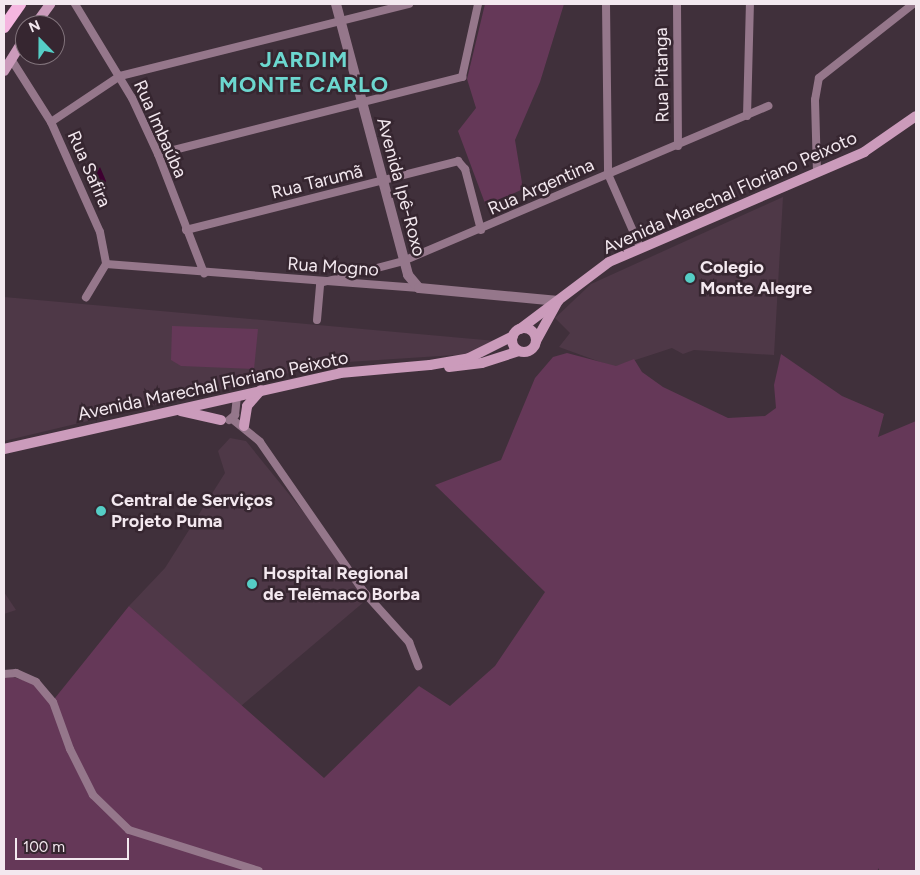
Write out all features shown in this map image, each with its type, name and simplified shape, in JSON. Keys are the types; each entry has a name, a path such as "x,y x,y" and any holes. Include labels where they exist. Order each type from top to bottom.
{"main road":[{"path":"4,27 20,4"},
{"path":"42,15 50,4"},
{"path":"4,71 15,52"},
{"name":"Avenida Marechal Floriano Peixoto","path":"4,449 340,373 430,365 477,356 519,330 595,270 640,246 876,146 916,116"},
{"name":"Avenida Marechal Floriano Peixoto","path":"536,341 558,301"},
{"path":"519,330 546,325"},
{"path":"519,330 532,332 536,341 528,352 518,351 514,346 519,330"},
{"name":"Avenida Marechal Floriano Peixoto","path":"430,365 466,366 518,351"},
{"path":"244,426 247,406 261,390"},
{"path":"178,410 221,420"}],"street":[{"name":"Rua Imbaúba","path":"75,4 120,76 158,154 204,273"},
{"name":"Avenida Ipê-Roxo","path":"336,4 403,261 408,275 419,288"},
{"path":"52,122 120,76 409,4"},
{"path":"158,154 361,100 462,77 478,4"},
{"path":"606,4 608,174 640,246"},
{"name":"Rua Pitanga","path":"677,4 678,146"},
{"path":"748,116 750,4"},
{"path":"817,172 815,100 819,78 913,4"},
{"name":"Rua Safira","path":"11,58 52,122 90,206 104,243 106,264"},
{"name":"Rua Argentina","path":"320,283 403,261 481,230 768,106"},
{"name":"Rua Tarumã","path":"186,230 455,161 462,163 465,169 481,230"},
{"path":"86,296 106,264"},
{"name":"Rua Mogno","path":"106,264 320,283 419,288 558,301"},
{"path":"317,320 320,283"},
{"path":"232,419 237,397"},
{"path":"203,405 221,420 232,419 244,426 260,442 363,591 409,642 418,666"},
{"path":"4,674 16,673 36,682 53,702 70,749 93,795 129,830 259,871"}],"shaded area":[{"path":"485,4 564,4 540,82 515,140 523,189 486,206 458,131 476,108 467,79"},
{"path":"100,167 106,181 100,192 96,189 99,183 94,177"},
{"name":"Colegio Monte Alegre","path":"783,197 774,355 694,350 683,354 672,348 614,367 559,347 570,333 555,318 591,284"},
{"path":"4,297 496,341 471,354 332,363 4,441"},
{"path":"172,326 258,329 254,369 181,366 171,360"},
{"path":"567,353 616,366 634,359 642,372 663,387 728,418 765,416 776,408 774,385 781,354 842,396 884,414 878,437 916,421 916,871 879,871 879,868 877,871 4,871 4,678 13,677 36,684 51,703 129,606 324,778 419,686 450,706 495,666 545,592 435,485 501,460 535,378 553,357"},
{"name":"Hospital Regional de Telêmaco Borba","path":"230,438 246,441 314,525 365,601 241,706 129,606 165,568 225,473 218,451"},
{"path":"4,592 16,610 4,614"}],"place":[{"name":"Colegio Monte Alegre","path":"690,278"},
{"name":"Central de Serviços Projeto Puma","path":"101,511"},
{"name":"Hospital Regional de Telêmaco Borba","path":"252,584"}],"district":[{"name":"JARDIM MONTE CARLO","path":"304,72"}]}
